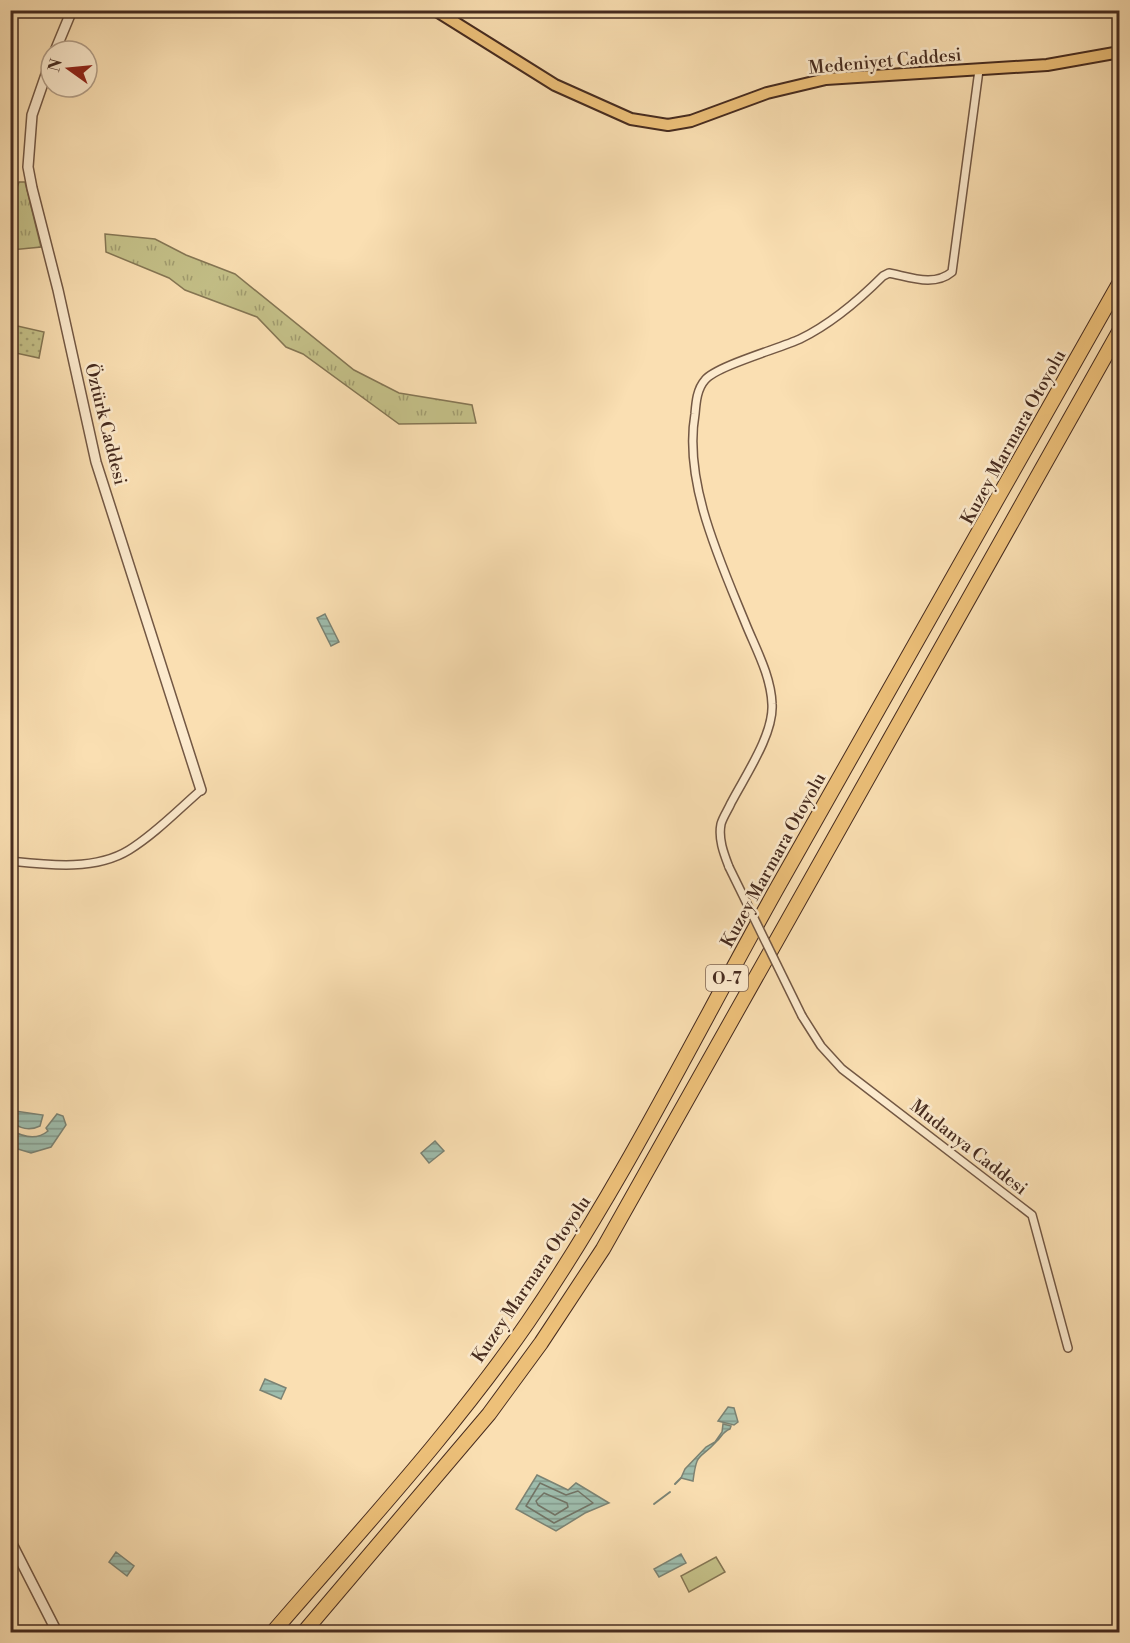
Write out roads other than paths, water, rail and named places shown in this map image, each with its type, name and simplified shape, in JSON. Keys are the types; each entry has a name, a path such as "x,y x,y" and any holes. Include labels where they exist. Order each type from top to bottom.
{"highway":[{"name":"Kuzey Marmara Otoyolu","path":"273,1632 470,1401 527,1323 582,1240 639,1143 784,876 1119,282"},
{"name":"O-7","path":"304,1632 489,1414 541,1343 603,1249 1119,330"}],"main road":[{"name":"Medeniyet Caddesi","path":"435,10 555,85 631,119 668,125 691,121 767,93 826,79 1047,64 1119,52"}],"street":[{"path":"60,39 72,10"},
{"path":"453,22 457,10"},
{"name":"Mudanya Caddesi","path":"979,70 952,272 944,279 934,281 889,273 829,322 800,339 744,360 705,378 698,392 691,435 697,479 717,551 768,678 772,701 772,716 766,734 721,824 721,849 802,1016 822,1046 842,1069 1032,1215 1068,1348"},
{"name":"Öztürk Caddesi","path":"39,95 32,115 28,167 32,188 58,290 96,462 201,790"},
{"path":"10,861 68,864 119,855 140,842 201,790"},
{"path":"10,1540 57,1632"}],"water":[{"path":"325,614 339,642 331,646 317,618"},
{"path":"15,1111 43,1115 40,1126 29,1129 18,1126 12,1121"},
{"path":"57,1114 63,1116 66,1125 51,1147 31,1153 11,1147 11,1130 20,1135 39,1136 48,1131 46,1128"},
{"path":"435,1141 444,1151 429,1163 421,1153"},
{"path":"265,1379 286,1388 281,1399 260,1390"},
{"path":"728,1407 734,1408 738,1422 734,1425 718,1421"},
{"path":"723,1424 731,1426 730,1429 700,1457 696,1464 693,1481 681,1478 685,1469 706,1447 715,1442 722,1432"},
{"path":"537,1475 568,1490 576,1483 609,1503 585,1513 556,1531 516,1509"},
{"path":"116,1552 134,1566 127,1576 109,1562"},
{"path":"681,1554 686,1563 659,1577 654,1569"}],"waterway":[{"path":"675,1484 681,1478"},
{"path":"654,1504 670,1492"}]}
